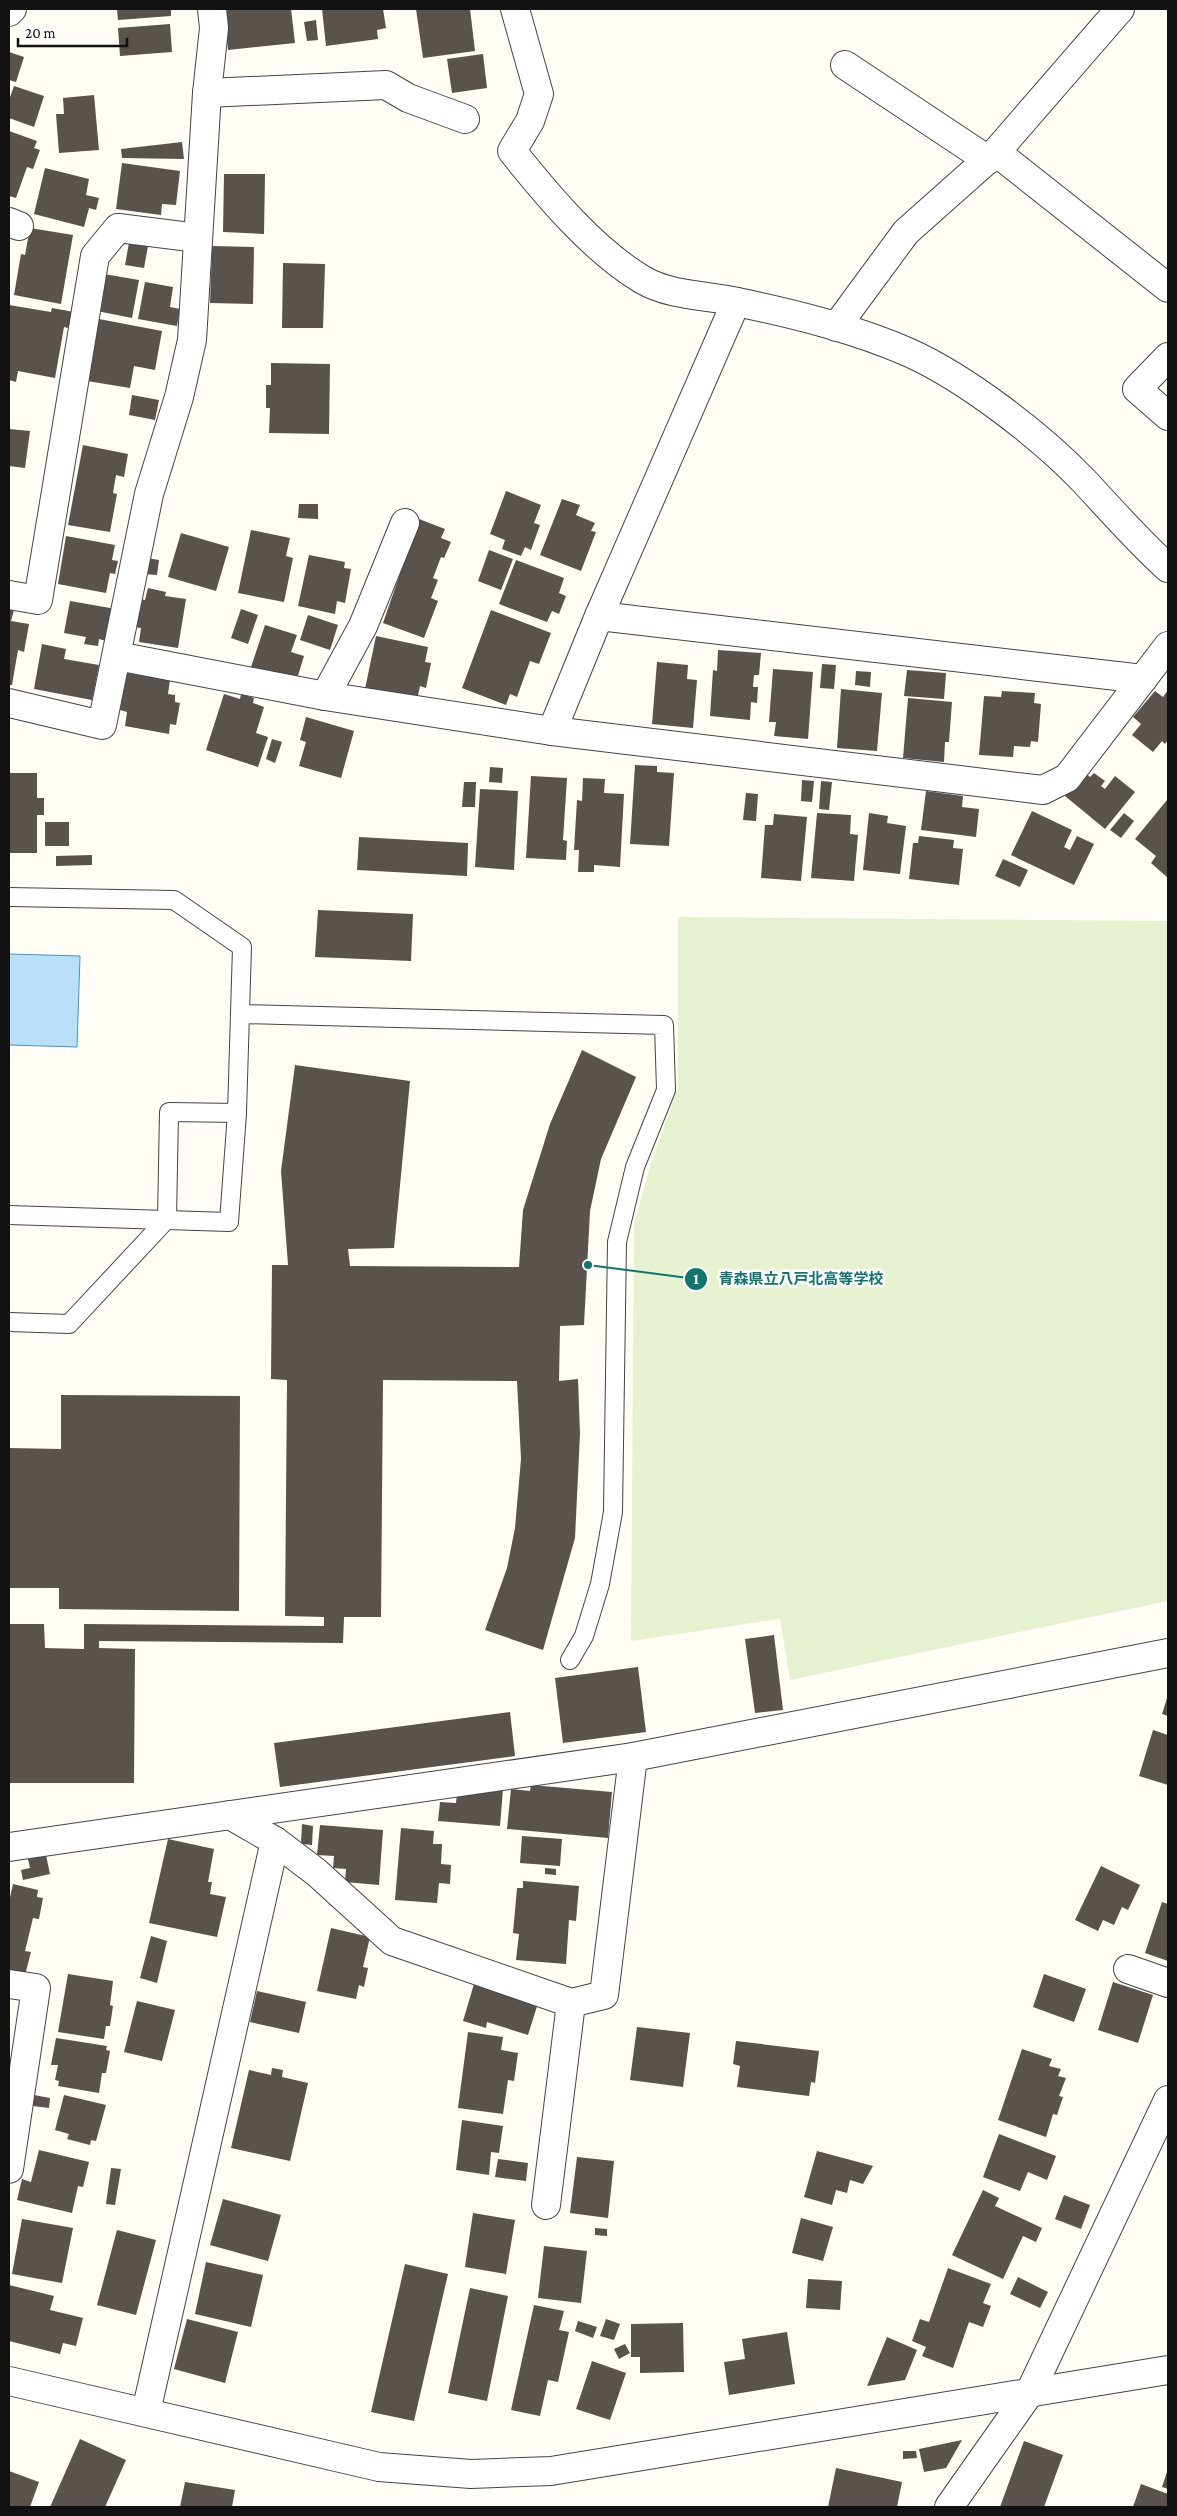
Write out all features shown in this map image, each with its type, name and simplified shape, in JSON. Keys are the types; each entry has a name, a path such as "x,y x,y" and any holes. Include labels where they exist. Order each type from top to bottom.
{"street":[{"path":"9,12 12,9"},
{"path":"9,703 102,725 149,494 179,397 192,340 207,93 214,28 212,9"},
{"path":"515,9 539,94 530,121 512,151 540,186 591,240 643,280 667,290 736,302 836,327 910,353 965,383 1037,438 1083,480 1142,545 1168,568"},
{"path":"836,327 906,232 992,156 1120,9"},
{"path":"845,65 992,156 1168,288"},
{"path":"207,93 386,85 408,98 466,119"},
{"path":"9,594 38,600 95,256 118,228 198,238"},
{"path":"552,731 599,616 736,302"},
{"path":"1168,357 1137,389 1168,416"},
{"path":"325,696 363,626 405,523"},
{"path":"599,616 1143,679"},
{"path":"117,656 325,696 552,731 1043,790 1067,778 1168,646"},
{"path":"9,1847 633,1757 1168,1653"},
{"path":"230,1814 275,1841 316,1872 392,1942 571,2003 604,1995 633,1757"},
{"path":"146,2412 275,1841"},
{"path":"1128,1969 1168,1983"},
{"path":"9,1984 36,1988 9,2169"},
{"path":"546,2205 571,2003"},
{"path":"949,2507 1030,2392 1167,2107"},
{"path":"9,2381 379,2468 471,2474 551,2471 1168,2370"}],"lane":[{"path":"9,897 174,900 242,947 237,1113 229,1222 9,1215"},
{"path":"240,1014 664,1026 666,1090 635,1167 617,1242 613,1512 600,1584 584,1636 570,1660"},
{"path":"9,1322 68,1324 167,1219 169,1112 237,1113"}],"green space":[{"path":"678,917 1168,921 1168,1601 790,1680 780,1619 631,1641 634,1225 650,1166 678,1087"}],"water":[{"path":"9,954 80,956 77,1047 9,1045"}],"building":[{"path":"117,9 171,9 171,16 118,20"},
{"path":"224,9 291,9 295,43 228,50"},
{"path":"322,9 383,9 386,28 377,30 378,39 326,46"},
{"path":"416,9 470,9 475,51 423,58"},
{"path":"316,20 318,40 307,41 304,22"},
{"path":"170,24 172,52 120,56 118,28"},
{"path":"9,52 24,57 16,82 9,80"},
{"path":"483,54 487,88 452,93 447,59"},
{"path":"14,86 44,96 34,127 9,118 9,100"},
{"path":"94,95 99,150 59,153 56,114 64,114 63,98"},
{"path":"9,131 37,141 34,148 40,150 33,169 27,167 16,198 9,196"},
{"path":"182,142 184,159 122,158 121,149"},
{"path":"122,163 180,171 176,205 162,204 161,215 116,209"},
{"path":"45,168 89,179 86,195 99,198 96,210 89,208 84,227 34,214"},
{"path":"224,174 265,174 264,234 223,232"},
{"path":"30,228 73,235 61,304 14,295 21,254 25,255"},
{"path":"129,243 148,246 144,268 125,265"},
{"path":"212,246 254,247 253,304 210,303"},
{"path":"283,263 325,264 323,328 282,328"},
{"path":"104,274 139,280 132,318 97,311"},
{"path":"145,282 173,287 170,307 180,309 177,326 138,319"},
{"path":"9,305 51,312 52,308 74,312 72,329 64,327 55,378 18,371 16,382 9,380"},
{"path":"99,319 162,331 155,370 134,366 130,388 87,381"},
{"path":"271,363 330,364 329,434 269,433 270,408 266,408 266,385 271,385"},
{"path":"132,395 159,400 155,420 129,415"},
{"path":"9,429 30,431 25,468 9,466"},
{"path":"83,445 128,454 124,477 116,475 113,493 117,494 110,532 68,525"},
{"path":"506,491 541,505 534,523 540,525 531,550 525,547 521,556 502,549 505,540 490,534"},
{"path":"562,499 580,505 576,515 595,523 591,531 596,532 581,571 540,555"},
{"path":"299,504 318,504 318,519 298,518"},
{"path":"419,519 445,529 441,538 451,542 444,558 441,557 433,578 438,580 431,598 438,601 424,638 383,623"},
{"path":"251,530 290,538 286,556 293,558 284,602 238,593"},
{"path":"181,533 229,547 216,591 168,577"},
{"path":"66,536 115,545 112,560 118,561 115,574 110,573 106,593 58,584"},
{"path":"489,550 513,559 501,590 478,581"},
{"path":"309,555 345,562 344,568 351,569 345,603 337,601 335,614 298,606"},
{"path":"147,558 159,560 157,575 144,574"},
{"path":"516,560 564,578 559,593 566,596 559,614 552,611 547,622 499,604"},
{"path":"148,588 166,592 165,596 186,599 178,648 139,642 141,628 134,627 139,599 145,600"},
{"path":"70,601 116,609 110,642 99,639 98,646 84,644 86,637 64,633"},
{"path":"9,609 14,610 11,621 29,624 24,652 18,650 12,685 9,685"},
{"path":"241,609 258,615 248,644 231,638"},
{"path":"491,610 551,633 539,664 530,661 517,697 510,694 506,705 462,688"},
{"path":"308,615 338,625 330,650 300,640"},
{"path":"265,625 297,635 291,652 304,656 296,682 251,667"},
{"path":"376,636 428,647 425,662 431,663 426,688 420,686 417,700 365,689"},
{"path":"42,644 66,649 64,659 99,665 92,700 34,689"},
{"path":"718,650 761,653 759,675 754,675 753,687 758,687 757,703 751,702 750,720 710,716 713,670 717,671"},
{"path":"657,662 688,665 687,679 697,680 693,728 652,724"},
{"path":"822,664 836,665 834,689 820,688"},
{"path":"773,669 813,672 808,739 774,736 776,722 769,722"},
{"path":"907,670 946,673 944,699 904,696"},
{"path":"856,671 871,672 870,687 855,685"},
{"path":"127,673 170,680 168,694 175,695 175,702 180,703 176,725 170,724 169,734 125,726 127,712 120,710"},
{"path":"841,689 882,693 877,751 837,748"},
{"path":"1168,690 1168,740 1165,744 1162,741 1153,752 1132,735 1141,724 1133,717 1155,691 1163,697"},
{"path":"1002,691 1035,693 1034,703 1041,704 1038,742 1031,741 1030,747 1014,746 1013,757 979,755 984,696 1001,697"},
{"path":"224,694 240,699 241,694 254,698 253,703 264,707 256,733 268,737 258,767 206,750"},
{"path":"908,698 952,702 949,742 945,742 944,762 903,758"},
{"path":"306,717 354,731 341,778 299,766 306,742 300,740"},
{"path":"272,739 282,742 275,763 266,759"},
{"path":"635,765 657,766 657,772 674,773 669,846 630,844"},
{"path":"490,767 503,768 502,783 489,782"},
{"path":"1085,772 1090,777 1094,773 1105,781 1101,786 1105,789 1115,776 1135,792 1105,829 1065,796"},
{"path":"9,773 37,773 37,798 44,798 44,815 37,815 37,853 9,853"},
{"path":"531,776 567,778 563,840 567,841 566,860 526,858"},
{"path":"583,778 605,779 604,793 624,794 620,867 594,865 594,872 578,872 579,850 574,850 577,800 582,801"},
{"path":"802,780 814,781 812,802 801,801"},
{"path":"821,781 832,782 829,810 819,809"},
{"path":"464,782 476,782 475,807 462,807"},
{"path":"480,789 518,791 514,870 475,867"},
{"path":"926,791 963,796 962,807 979,809 976,837 921,830"},
{"path":"746,793 758,794 756,821 743,820"},
{"path":"1167,800 1168,878 1151,863 1156,856 1135,839"},
{"path":"1032,811 1072,830 1064,847 1070,850 1077,836 1094,844 1074,885 1011,855"},
{"path":"817,813 851,815 850,834 858,835 854,881 811,878"},
{"path":"869,813 888,816 887,823 906,826 900,874 863,870"},
{"path":"1124,813 1134,821 1121,838 1110,830"},
{"path":"774,814 807,817 801,881 761,878 765,825 773,825"},
{"path":"45,822 69,822 69,846 45,846"},
{"path":"919,836 954,840 953,848 963,849 959,885 909,879 913,843 918,843"},
{"path":"359,837 468,843 467,876 357,870"},
{"path":"92,855 92,865 56,866 56,856"},
{"path":"1003,859 1028,870 1020,887 995,876"},
{"path":"318,910 413,914 411,961 315,957"},
{"path":"582,1050 636,1077 601,1159 590,1211 584,1325 560,1326 559,1381 578,1379 580,1434 575,1538 543,1650 485,1630 507,1568 515,1528 521,1459 517,1381 383,1380 381,1617 344,1617 343,1643 99,1641 99,1648 135,1649 134,1783 9,1783 9,1624 44,1624 45,1648 84,1649 84,1624 324,1626 324,1617 285,1616 287,1380 271,1379 272,1265 288,1265 281,1171 295,1065 410,1081 394,1248 348,1249 350,1266 519,1267 523,1210 550,1124"},
{"path":"61,1395 240,1396 239,1611 59,1609 59,1588 9,1588 9,1448 61,1449"},
{"path":"774,1635 783,1710 755,1713 745,1639"},
{"path":"638,1667 646,1732 563,1743 555,1678"},
{"path":"1168,1695 1168,1716 1162,1714"},
{"path":"510,1712 515,1756 280,1787 274,1743"},
{"path":"1153,1730 1168,1735 1168,1785 1139,1776"},
{"path":"531,1785 612,1792 608,1838 507,1829 511,1789 530,1791"},
{"path":"480,1787 503,1789 500,1826 438,1821 440,1802 456,1803 457,1792 480,1793"},
{"path":"302,1824 313,1826 312,1845 301,1844"},
{"path":"320,1825 383,1830 379,1885 345,1882 346,1869 333,1868 334,1856 317,1855"},
{"path":"401,1828 434,1831 433,1844 442,1844 441,1864 451,1865 450,1884 439,1883 437,1903 395,1900"},
{"path":"522,1836 562,1839 560,1866 520,1863"},
{"path":"168,1839 214,1849 208,1882 212,1882 210,1894 226,1897 217,1937 149,1923"},
{"path":"46,1855 50,1874 23,1880 21,1870 30,1868 28,1859"},
{"path":"1101,1866 1140,1885 1128,1910 1122,1907 1114,1925 1103,1920 1098,1931 1075,1920"},
{"path":"545,1868 556,1869 556,1875 545,1874"},
{"path":"523,1881 579,1886 576,1921 569,1920 566,1964 516,1960 519,1934 513,1933 517,1888 523,1888"},
{"path":"13,1884 38,1890 37,1897 43,1898 39,1919 33,1918 25,1951 31,1952 25,1975 9,1971 9,1902"},
{"path":"1162,1902 1168,1904 1168,1961 1145,1953"},
{"path":"331,1928 370,1937 363,1967 368,1968 364,1987 359,1985 356,1999 317,1991"},
{"path":"151,1936 167,1941 157,1983 140,1978"},
{"path":"68,1974 113,1981 110,2005 113,2006 110,2026 106,2026 104,2039 58,2032"},
{"path":"1044,1974 1086,1989 1074,2022 1033,2007"},
{"path":"1113,1982 1153,1995 1138,2043 1098,2030"},
{"path":"474,1984 538,2003 528,2035 487,2022 486,2028 463,2021"},
{"path":"257,1991 306,2002 299,2033 250,2022"},
{"path":"137,2001 175,2010 162,2061 124,2052"},
{"path":"637,2027 690,2033 683,2087 630,2080"},
{"path":"468,2032 503,2037 501,2050 518,2053 514,2081 508,2080 503,2114 458,2108"},
{"path":"56,2038 107,2046 106,2050 110,2051 106,2073 102,2073 99,2093 58,2086 59,2081 55,2080 58,2065 51,2065"},
{"path":"736,2041 819,2051 815,2083 811,2082 809,2096 737,2087 740,2066 733,2064"},
{"path":"1022,2049 1052,2059 1049,2066 1061,2069 1058,2076 1066,2078 1059,2096 1063,2097 1057,2115 1053,2114 1046,2137 998,2120"},
{"path":"272,2068 283,2070 282,2077 308,2083 290,2161 231,2148 249,2070 271,2075"},
{"path":"34,2095 50,2098 49,2108 33,2106"},
{"path":"64,2095 106,2105 96,2141 91,2140 90,2145 67,2139 69,2134 55,2130"},
{"path":"462,2120 503,2126 499,2153 491,2152 489,2175 456,2170"},
{"path":"999,2134 1056,2156 1047,2180 1028,2172 1020,2191 983,2177"},
{"path":"39,2150 89,2162 83,2187 78,2186 72,2213 17,2200 22,2179 31,2182"},
{"path":"817,2151 873,2166 863,2184 850,2180 847,2193 836,2190 832,2205 804,2197"},
{"path":"577,2157 614,2161 608,2218 570,2213"},
{"path":"498,2159 528,2163 526,2181 495,2177"},
{"path":"111,2168 121,2169 115,2205 106,2204"},
{"path":"983,2190 999,2198 995,2206 1042,2228 1036,2242 1023,2236 1003,2279 952,2255"},
{"path":"1064,2195 1090,2205 1081,2229 1055,2219"},
{"path":"223,2199 281,2215 268,2261 210,2245"},
{"path":"473,2213 515,2220 506,2274 465,2267"},
{"path":"801,2218 833,2227 823,2261 792,2253"},
{"path":"22,2219 73,2228 62,2283 12,2274"},
{"path":"595,2228 607,2229 607,2236 595,2235"},
{"path":"117,2230 156,2240 136,2315 97,2305"},
{"path":"544,2246 587,2251 581,2303 538,2298"},
{"path":"206,2262 263,2275 251,2327 195,2314"},
{"path":"405,2264 448,2274 414,2421 371,2412"},
{"path":"948,2268 991,2284 983,2303 991,2306 983,2327 969,2322 953,2368 922,2356 926,2347 912,2341 920,2319 929,2322"},
{"path":"1018,2277 1048,2292 1040,2308 1010,2294"},
{"path":"808,2279 842,2281 840,2310 806,2308"},
{"path":"9,2285 54,2296 50,2310 83,2318 76,2346 63,2343 60,2354 9,2341"},
{"path":"470,2288 508,2296 487,2401 448,2393"},
{"path":"534,2305 564,2311 559,2330 569,2332 558,2382 548,2380 540,2416 511,2410"},
{"path":"187,2319 238,2332 225,2383 174,2369"},
{"path":"606,2319 620,2324 614,2340 600,2336"},
{"path":"578,2321 597,2327 593,2338 575,2331"},
{"path":"683,2323 684,2372 640,2373 640,2357 631,2357 631,2324"},
{"path":"787,2332 795,2384 729,2395 724,2362 745,2359 742,2339"},
{"path":"887,2337 917,2350 905,2380 867,2386"},
{"path":"625,2344 630,2353 619,2359 614,2349"},
{"path":"592,2361 626,2373 610,2420 576,2409"},
{"path":"80,2439 126,2460 105,2507 50,2507"},
{"path":"962,2440 946,2468 924,2472 919,2449"},
{"path":"1024,2441 1063,2455 1044,2507 1000,2507"},
{"path":"903,2451 916,2451 917,2458 903,2459"},
{"path":"836,2468 902,2482 897,2507 828,2507"},
{"path":"1168,2469 1168,2489 1162,2487"},
{"path":"9,2471 39,2482 30,2507 9,2507"},
{"path":"185,2482 235,2490 232,2507 180,2507"},
{"path":"1141,2484 1168,2494 1168,2507 1133,2507"}],"place":[{"name":"青森県立八戸北高等学校","path":"588,1265"}]}
